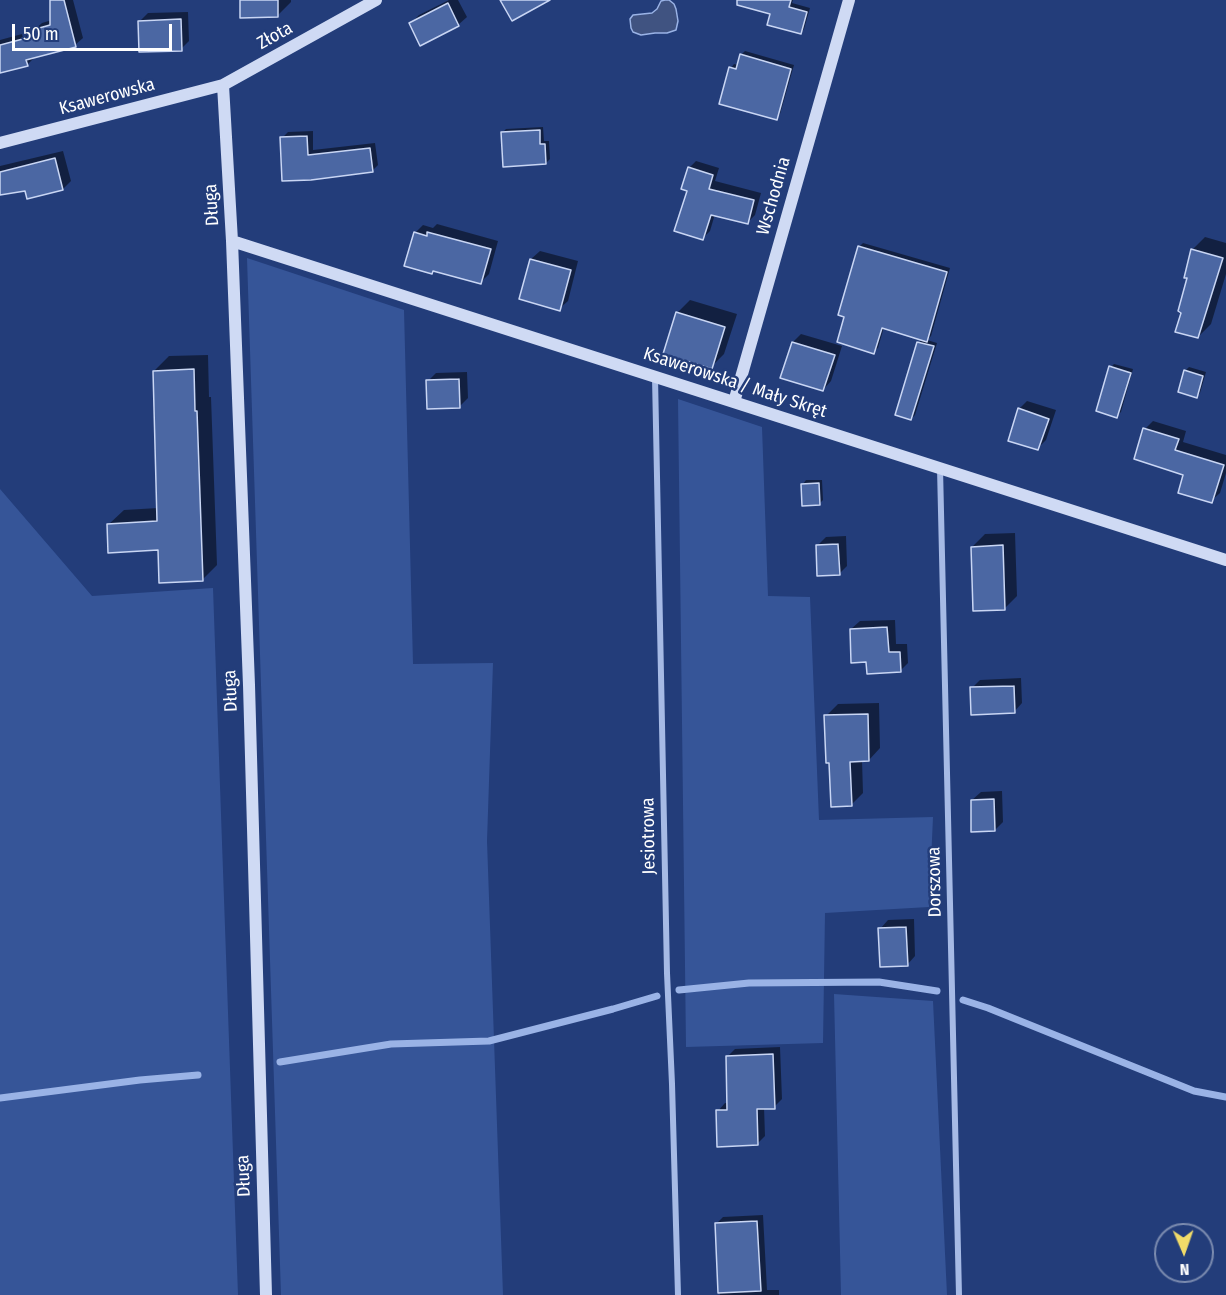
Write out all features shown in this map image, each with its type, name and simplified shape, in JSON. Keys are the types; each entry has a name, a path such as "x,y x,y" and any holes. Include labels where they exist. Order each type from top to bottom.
{"street":[{"name":"Złota","path":"223,85 376,0"},
{"name":"Wschodnia","path":"734,402 849,0"},
{"name":"Ksawerowska","path":"0,144 223,85"},
{"name":"Długa","path":"223,85 232,241 249,697 266,1295"},
{"name":"Ksawerowska / Mały Skręt","path":"232,241 1226,560"},
{"name":"Jesiotrowa","path":"655,377 667,973 678,1295"},
{"name":"Dorszowa","path":"940,468 959,1295"}],"shaded area":[{"path":"665,0 674,4 676,9 678,21 676,30 641,35 633,32 630,19 633,15 652,13 661,1"},
{"path":"247,258 404,310 413,664 493,663 487,841 503,1295 281,1295"},
{"path":"678,399 762,427 768,596 810,597 819,820 933,817 929,907 825,913 823,1043 686,1047"},
{"path":"0,489 92,596 213,588 238,1295 0,1295"},
{"path":"834,994 933,1001 947,1295 841,1295"}],"building":[{"path":"50,0 64,0 76,47 26,60 28,66 0,73 0,45 34,36 32,30 50,25"},
{"path":"240,0 278,0 278,17 240,18"},
{"path":"500,0 550,0 512,21"},
{"path":"737,0 791,0 789,7 807,12 801,34 767,25 770,14 737,5"},
{"path":"448,3 459,26 420,46 409,23"},
{"path":"181,19 182,51 139,52 138,21"},
{"path":"740,54 791,69 777,120 719,104 729,67 736,69"},
{"path":"540,130 540,144 545,144 546,164 503,167 501,132"},
{"path":"307,136 308,155 370,148 373,172 311,180 282,181 280,137"},
{"path":"55,158 63,190 27,199 25,191 0,195 0,172"},
{"path":"688,167 713,175 709,189 754,200 748,224 711,215 703,240 674,231 687,191 681,189"},
{"path":"414,232 427,236 427,232 491,249 481,284 404,266"},
{"path":"858,246 947,272 927,342 882,328 874,354 837,342 844,317 838,315"},
{"path":"1191,249 1223,258 1198,338 1175,332 1181,313 1178,311 1187,278 1184,278"},
{"path":"530,259 571,270 560,311 519,299"},
{"path":"676,312 725,327 712,369 663,354"},
{"path":"792,342 835,355 823,391 780,378"},
{"path":"917,342 934,346 911,420 895,415"},
{"path":"1109,366 1131,373 1117,418 1096,411"},
{"path":"194,369 203,581 159,583 158,550 108,553 107,524 157,521 153,371"},
{"path":"1184,370 1203,376 1197,398 1178,392"},
{"path":"459,379 460,408 427,409 426,380"},
{"path":"1018,408 1049,419 1038,450 1008,441"},
{"path":"1143,428 1179,439 1175,450 1224,465 1212,503 1178,493 1183,475 1134,459"},
{"path":"819,483 820,505 802,506 801,484"},
{"path":"838,544 840,575 817,576 816,545"},
{"path":"1003,545 1005,610 973,611 971,547"},
{"path":"887,627 889,652 900,652 901,672 867,674 866,662 851,663 850,629"},
{"path":"1014,686 1015,713 971,715 970,687"},
{"path":"868,714 869,761 850,762 852,806 831,807 824,715"},
{"path":"994,799 995,831 971,832 971,800"},
{"path":"906,927 908,966 880,967 878,928"},
{"path":"773,1054 775,1109 757,1109 758,1145 717,1147 716,1110 727,1110 726,1056"},
{"path":"757,1221 761,1291 718,1293 715,1223"}],"waterway":[{"path":"679,990 749,983 879,982 937,991"},
{"path":"280,1062 391,1044 489,1041 657,996"},
{"path":"963,1000 1194,1091 1226,1097"},
{"path":"0,1098 198,1075"}]}
